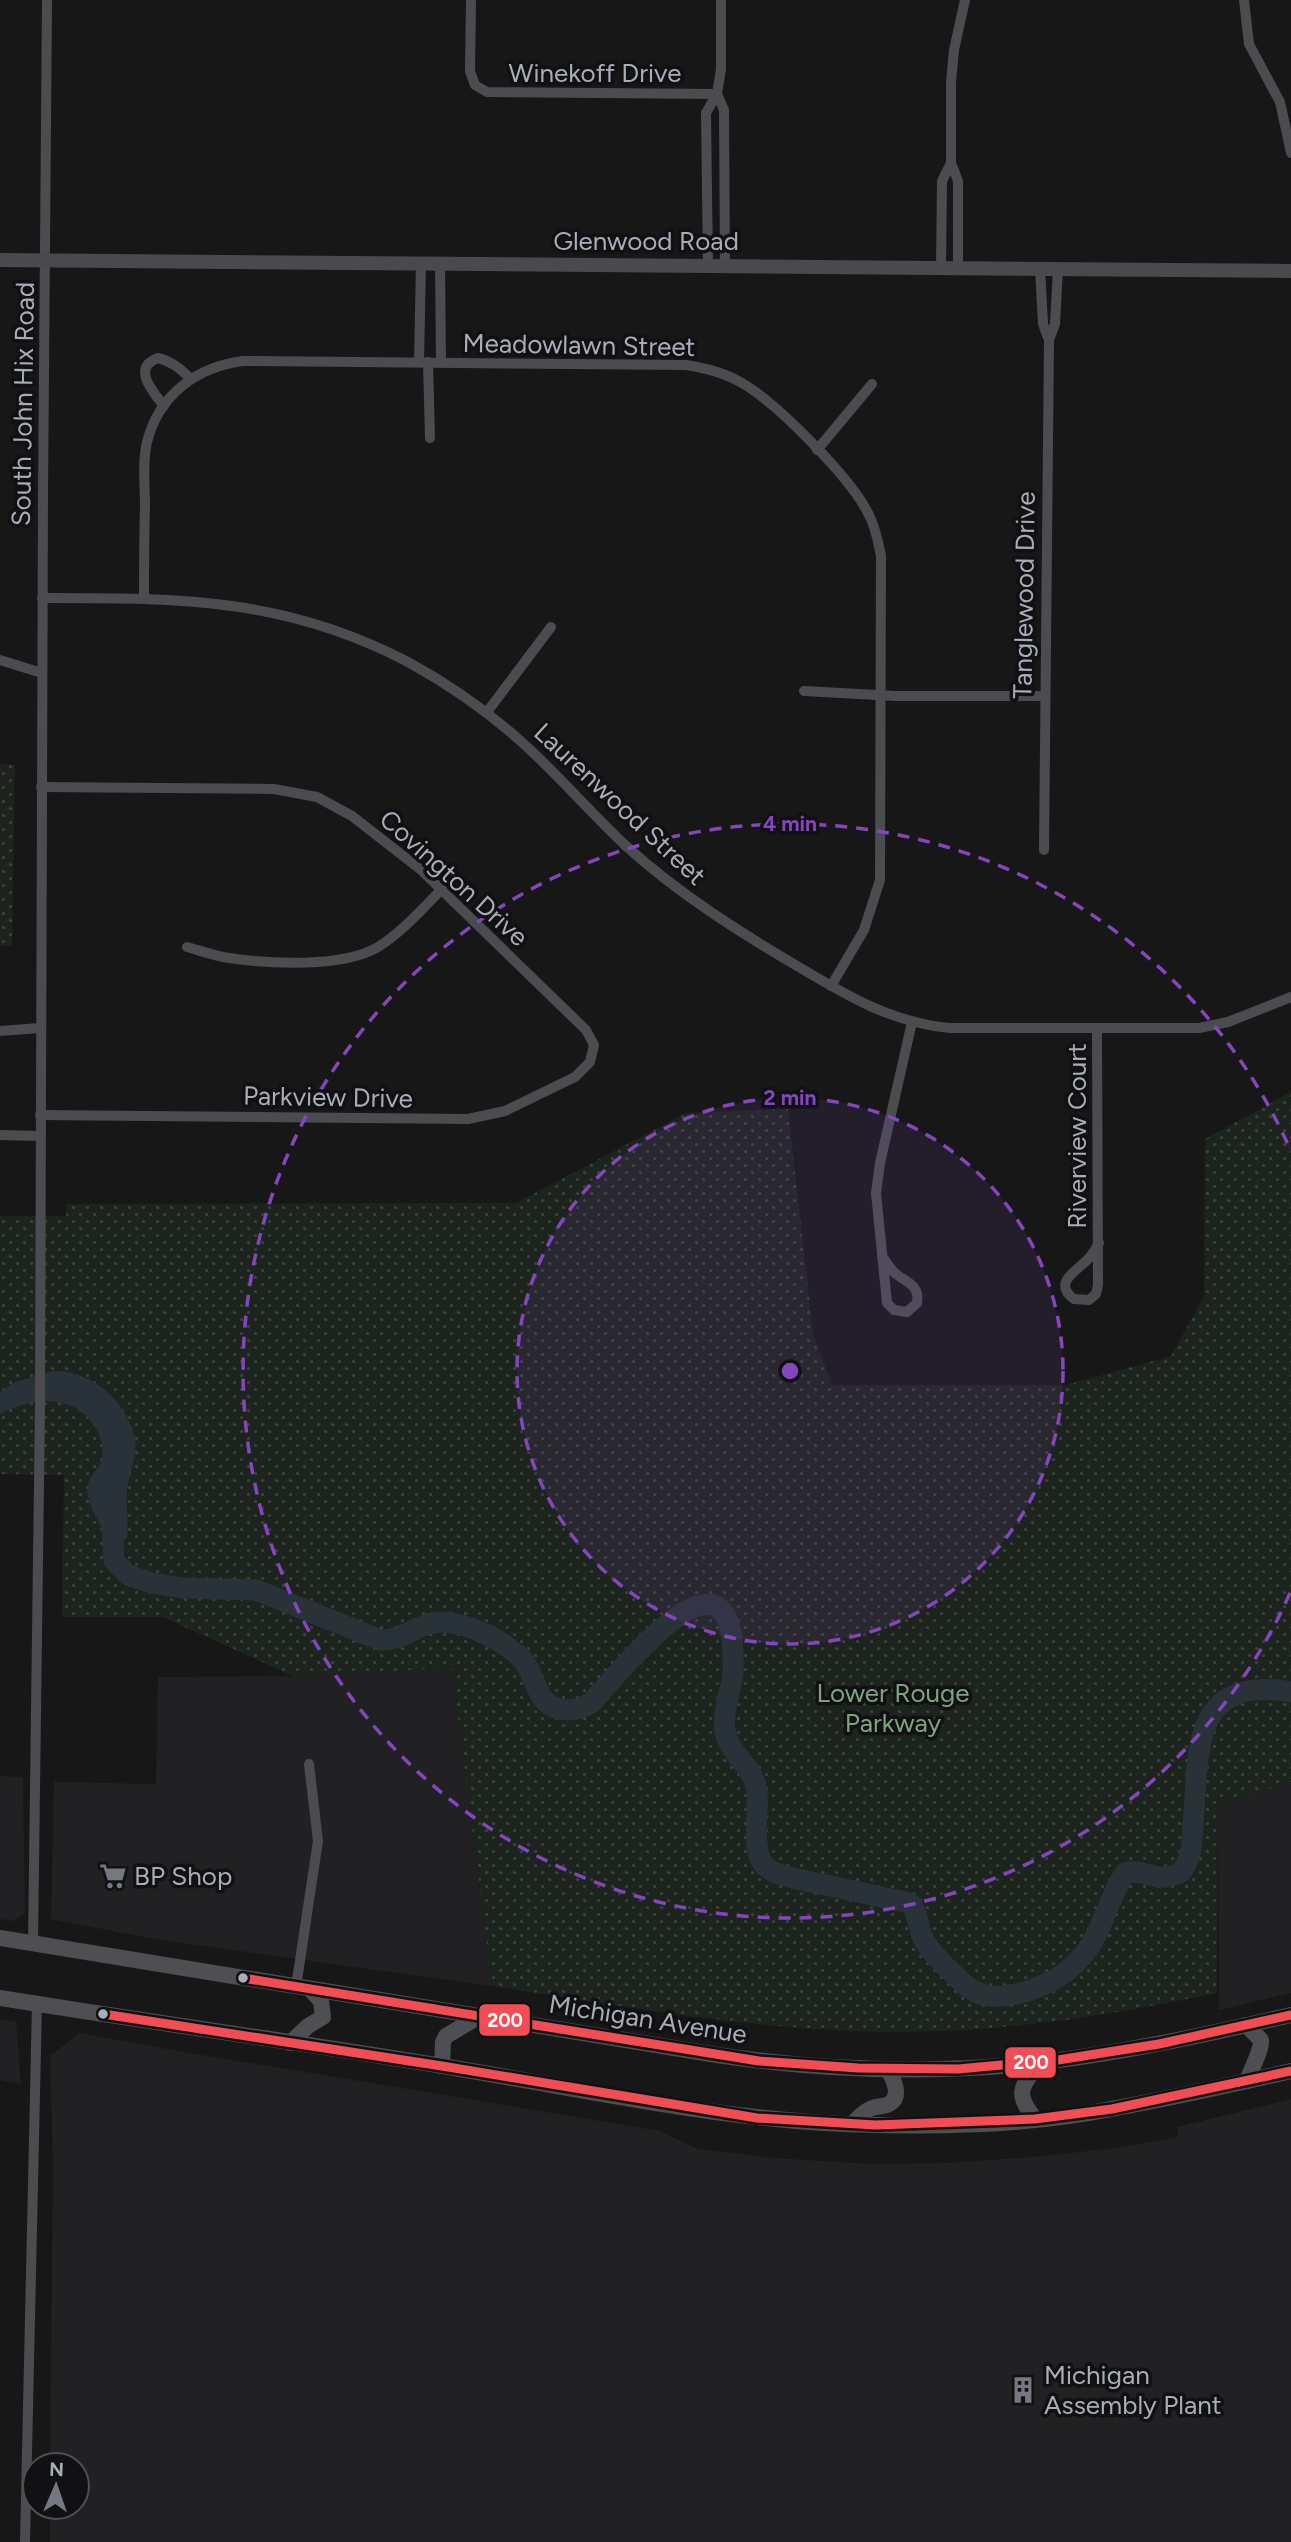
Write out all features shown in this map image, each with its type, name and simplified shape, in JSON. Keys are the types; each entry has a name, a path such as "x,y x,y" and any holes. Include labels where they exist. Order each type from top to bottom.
{"main road":[{"name":"Michigan Avenue","path":"0,1938 759,2061 820,2067 942,2069 1041,2062 1139,2047 1291,2015"},
{"path":"290,2043 308,2026 323,2017 321,2001 303,1988"},
{"path":"0,1997 757,2118 852,2124 914,2125 1035,2119 1112,2109 1291,2071"},
{"path":"442,2066 443,2042 446,2036 480,2016"},
{"path":"1246,2025 1261,2040 1262,2049 1255,2058 1247,2081"},
{"path":"1035,2119 1026,2108 1021,2090 1041,2062"},
{"path":"852,2124 870,2108 888,2105 894,2099 896,2091 888,2070"}],"street":[{"name":"South John Hix Road","path":"33,1943 40,1405 39,1136 47,0"},
{"name":"Winekoff Drive","path":"471,0 470,71 475,85 488,92 717,94"},
{"path":"708,266 706,113 717,94 721,69 721,0"},
{"path":"958,267 958,181 951,163 952,67 965,0"},
{"path":"1244,0 1249,44 1280,102 1291,153"},
{"path":"717,94 723,110 725,266"},
{"path":"941,267 942,181 951,163"},
{"name":"Glenwood Road","path":"0,260 1291,271"},
{"path":"421,264 430,438"},
{"path":"440,264 441,363"},
{"name":"Tanglewood Drive","path":"1040,269 1043,324 1049,340"},
{"name":"Tanglewood Drive","path":"1044,850 1049,340 1055,324 1058,269"},
{"path":"164,406 146,384 147,365 158,358 164,359 190,378"},
{"name":"Meadowlawn Street","path":"144,598 146,453 152,429 176,390 190,378 225,364 243,361 686,365 733,378 754,391 817,450 859,496 877,538 883,575 880,880 864,930 831,986"},
{"path":"817,450 872,384"},
{"name":"Laurenwood Street","path":"42,598 144,598 233,605 327,627 365,641 408,662 487,712 526,746 625,844 669,882 737,931 871,1009 912,1022 950,1028 1199,1028 1228,1022 1291,997"},
{"path":"487,712 551,627"},
{"path":"0,660 42,673"},
{"path":"804,691 882,695 1044,696"},
{"name":"Covington Drive","path":"41,787 274,789 304,793 329,802 352,816 442,889 586,1030 593,1040 594,1052"},
{"path":"187,947 227,958 261,961 344,959 375,948 391,937 442,889"},
{"path":"882,1256 894,1272 918,1292 917,1303 907,1312 894,1310 887,1303 876,1200 877,1173 912,1022"},
{"path":"0,1031 40,1028"},
{"name":"Riverview Court","path":"1097,1029 1098,1243 1096,1294 1083,1301 1074,1299 1066,1288 1068,1276 1086,1261 1098,1243"},
{"name":"Parkview Drive","path":"40,1115 468,1119 505,1111 575,1077 586,1068 594,1052"},
{"path":"0,1135 39,1136"},
{"path":"303,1988 318,1841 309,1763"},
{"path":"25,2542 37,2004"}],"shaded area":[{"path":"53,1371 79,1375 103,1389 122,1409 134,1434 136,1449 127,1493 127,1537 115,1549 88,1497 88,1484 100,1463 103,1450 99,1434 86,1416 64,1403 51,1401 25,1404 0,1414 0,1392 15,1382"},
{"path":"452,1668 492,1986 154,1939 51,1919 54,1782 156,1784 158,1677 293,1676"},
{"path":"0,1776 23,1777 25,1913 14,1921 0,1919"},
{"path":"1291,1782 1291,1993 1219,2010 1218,1803"},
{"path":"0,2019 16,2022 21,2084 0,2080"},
{"path":"80,2033 660,2131 697,2149 774,2158 870,2164 948,2163 1116,2148 1178,2137 1177,2127 1291,2099 1291,2542 50,2542 50,2521 91,2521 91,2451 50,2451 53,2166 50,2056"}],"green space":[{"path":"0,763 15,765 12,945 0,946"},
{"name":"Lower Rouge Parkway","path":"1291,1092 1291,1782 1218,1804 1217,1993 1137,2009 1015,2026 892,2032 841,2031 741,2022 492,1986 452,1668 293,1676 163,1617 62,1617 64,1475 0,1474 0,1216 66,1216 67,1204 516,1203 686,1113 788,1109 813,1333 832,1385 1066,1385 1171,1356 1204,1296 1205,1139"}],"waterway":[{"path":"112,1523 114,1561 128,1575 151,1583 183,1588 256,1590 380,1640 397,1637 434,1623 462,1625 497,1640 517,1654 528,1667 546,1702 564,1710 591,1703 666,1625 689,1610 709,1604 724,1613 732,1640 733,1673 724,1724 731,1747 755,1782 758,1850 764,1865 788,1877 910,1903 923,1938 935,1956 968,1987 987,1996 1009,1996 1042,1985 1065,1973 1084,1955 1091,1944 1125,1873 1138,1872 1165,1877 1181,1872 1192,1844 1196,1772 1206,1725 1217,1708 1234,1695 1258,1690 1291,1692"}],"transit line":[{"name":"200","path":"243,1978 759,2061 858,2068 958,2069 1058,2060 1159,2044 1291,2015"},
{"name":"200","path":"103,2014 757,2118 876,2125 1035,2119 1112,2109 1291,2071"}],"place":[{"name":"BP Shop","path":"113,1876"},
{"name":"Michigan Assembly Plant","path":"1023,2390"}]}
